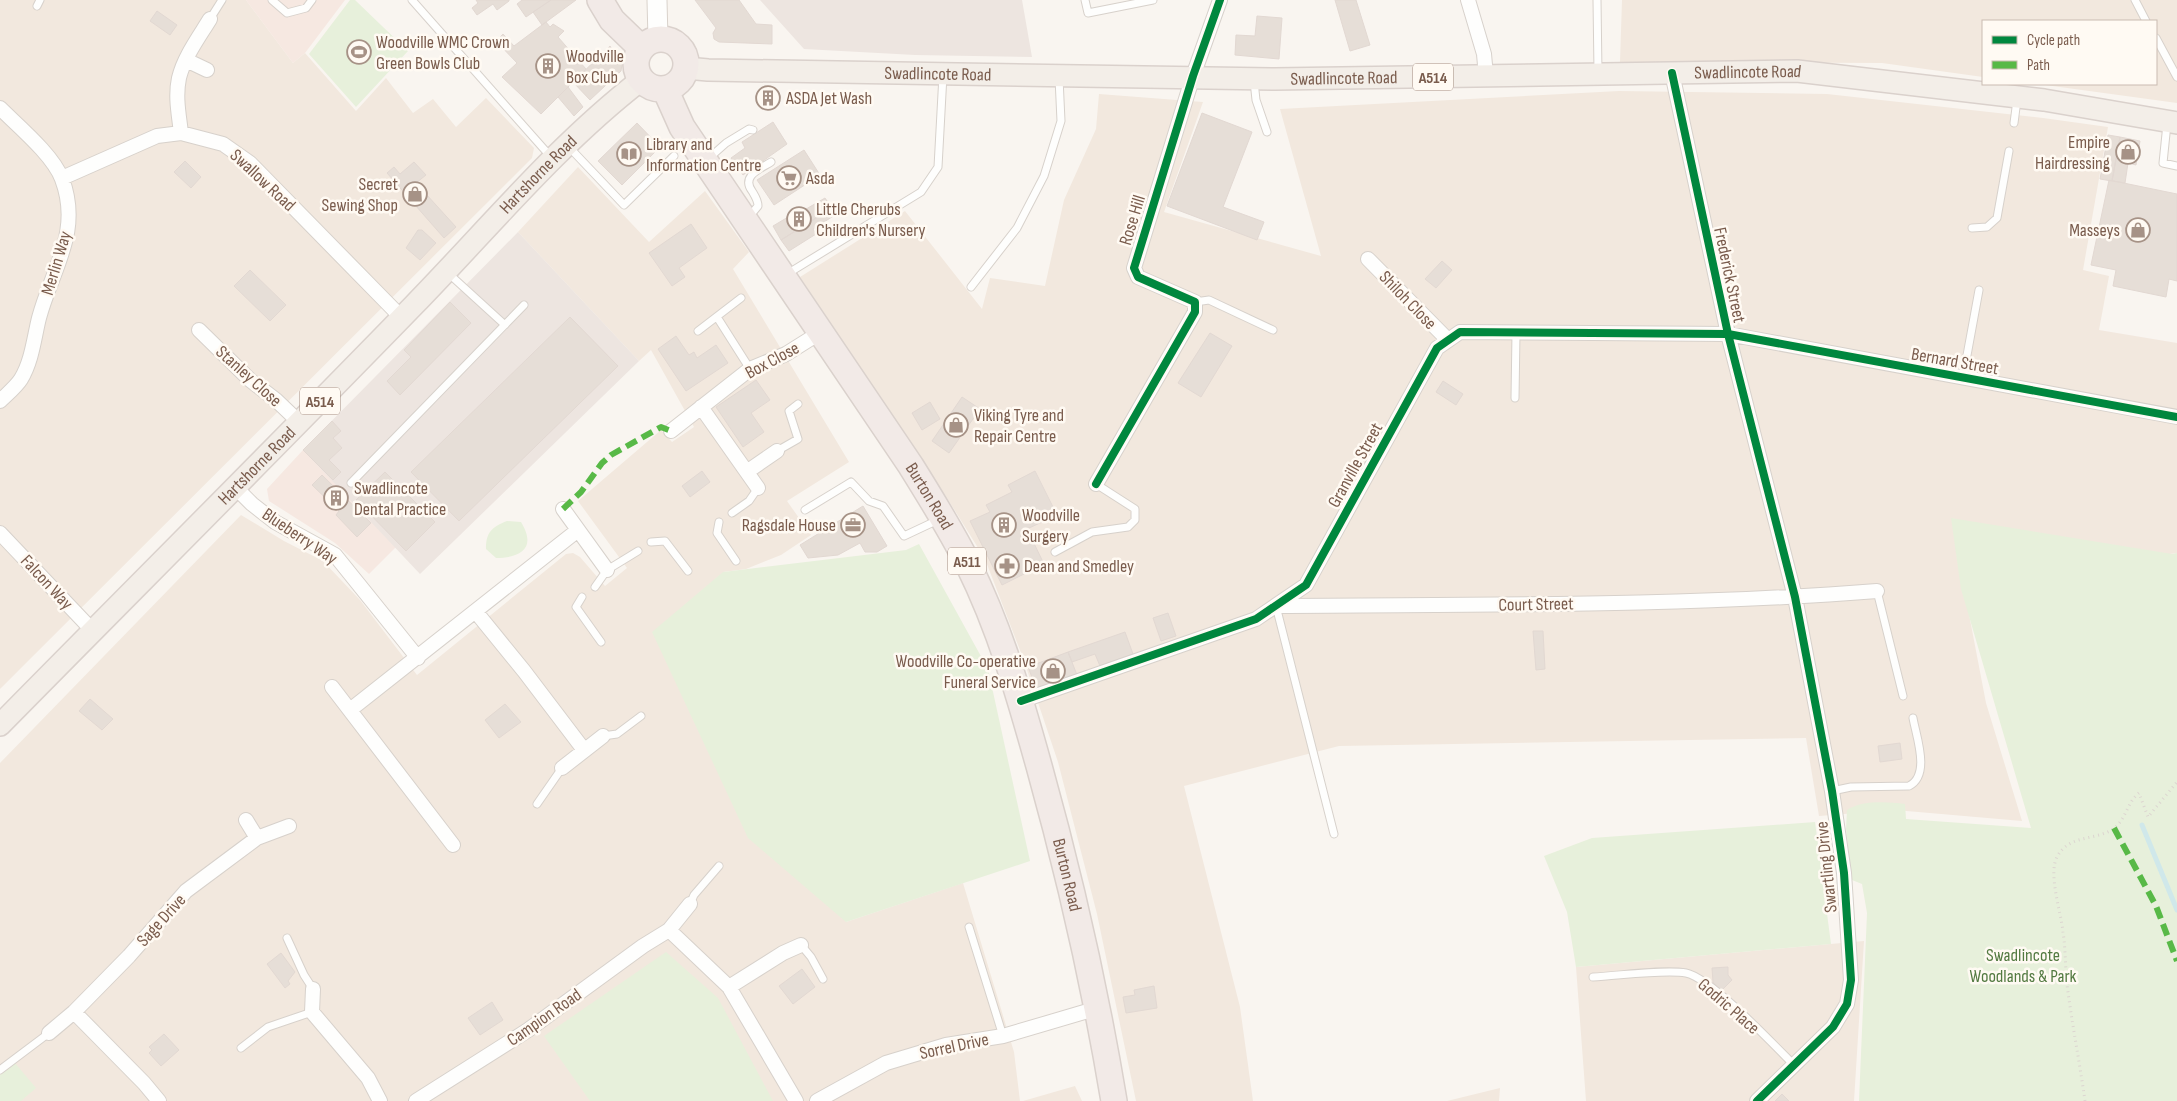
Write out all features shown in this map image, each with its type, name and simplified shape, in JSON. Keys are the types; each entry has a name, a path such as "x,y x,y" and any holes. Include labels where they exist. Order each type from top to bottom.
{"highway":[{"path":"600,0 612,20 650,44"},
{"path":"669,40 676,44 685,58 686,68 682,77 675,85 665,89 655,88 641,80 636,69 636,60 650,44 669,40"},
{"name":"Burton Road","path":"665,89 682,127 944,518 969,565 993,622 1021,701 1068,868 1098,1008 1114,1101"}],"main road":[{"name":"Swadlincote Road","path":"686,68 943,75 1254,78 1797,71 2017,97 2172,122"},
{"name":"Hartshorne Road","path":"0,725 447,272 527,186 616,99 641,80"}],"street":[{"path":"650,44 657,0"},
{"name":"Rose Hill","path":"1195,302 1138,277 1134,268 1193,76 1220,0"},
{"path":"1468,0 1484,54 1486,76"},
{"path":"181,134 177,100 179,78 186,60 210,19"},
{"path":"186,60 207,70"},
{"name":"Frederick Street","path":"1672,73 1728,334 1795,597"},
{"name":"Merlin Way","path":"0,108 47,156 62,178 70,210 66,243 40,316 31,353 21,380 0,401"},
{"name":"Swallow Road","path":"62,178 157,136 181,134 223,144 250,163 402,318"},
{"name":"Shiloh Close","path":"1368,259 1448,340"},
{"path":"1096,484 1187,328 1195,312 1195,302"},
{"name":"Stanley Close","path":"199,330 250,380 276,400 299,422"},
{"name":"Box Close","path":"671,431 750,369 786,354 821,332"},
{"name":"Granville Street","path":"1021,701 1256,620 1306,585 1437,348 1460,332 1728,334"},
{"name":"Bernard Street","path":"1728,334 2177,417"},
{"path":"701,407 748,471 758,488"},
{"path":"748,471 777,451"},
{"name":"Blueberry Way","path":"235,487 252,504 275,522 334,555 418,658"},
{"path":"564,509 607,570"},
{"path":"350,710 578,530"},
{"name":"Falcon Way","path":"0,532 93,631"},
{"name":"Court Street","path":"1276,606 1529,604 1795,597 1877,591"},
{"name":"Swartling Drive","path":"1757,1101 1838,1020 1850,992 1844,873 1832,791 1795,597"},
{"path":"476,612 584,750"},
{"path":"332,687 453,845"},
{"path":"562,768 603,736"},
{"path":"246,820 256,838"},
{"name":"Sage Drive","path":"49,1033 74,1012 129,956 186,891 256,838 288,826"},
{"name":"Campion Road","path":"416,1101 528,1030 643,946 669,930 690,904"},
{"path":"669,930 729,987 796,1101"},
{"path":"729,987 783,953 801,945"},
{"path":"313,989 312,1012 368,1078 380,1101"},
{"name":"Sorrel Drive","path":"817,1101 886,1063 946,1045 1003,1036 1098,1008"},
{"path":"74,1012 144,1083 159,1101"}],"lane":[{"path":"210,19 222,0"},
{"path":"272,0 287,13 306,8 312,0"},
{"path":"412,0 561,153 624,205 674,156"},
{"path":"1085,0 1088,13 1153,0"},
{"path":"1597,0 1598,75"},
{"path":"2134,0 2145,20"},
{"path":"2157,40 2177,77"},
{"path":"782,277 921,192 938,167 943,75"},
{"path":"971,287 1017,228 1044,176 1060,121 1058,76"},
{"path":"1254,78 1256,100 1267,132"},
{"path":"2014,123 2017,97"},
{"path":"2172,122 2163,163 2177,166"},
{"path":"706,161 726,143 748,129 754,130"},
{"path":"1972,228 1987,227 1993,224 1997,218 2009,151"},
{"path":"745,219 755,212 758,206 758,201 749,187 748,180 751,175 771,162"},
{"path":"447,272 505,326"},
{"path":"1963,378 1979,290"},
{"path":"698,331 741,298"},
{"path":"1195,302 1209,300 1273,330"},
{"path":"351,483 524,305"},
{"path":"716,317 750,369"},
{"path":"1515,398 1516,333"},
{"path":"777,451 798,440 789,411 798,404"},
{"path":"805,510 851,482 869,501 883,506 904,536 944,518"},
{"path":"1055,552 1092,532 1128,527 1135,520 1135,509 1096,484"},
{"path":"732,513 749,501 758,488"},
{"path":"719,522 716,533 736,561"},
{"path":"651,542 665,541 688,571"},
{"path":"594,587 607,570 638,551"},
{"path":"1877,591 1903,696"},
{"path":"582,596 576,607 601,642"},
{"path":"1276,606 1334,834"},
{"path":"603,736 617,734 641,716"},
{"path":"1832,791 1851,787 1913,784 1918,777 1921,759 1913,718"},
{"path":"537,804 562,768"},
{"path":"690,904 694,895 719,866"},
{"path":"969,927 1003,1036"},
{"path":"287,938 304,975 313,989"},
{"path":"801,945 811,957 823,979"},
{"name":"Godric Place","path":"1593,977 1680,972 1696,976 1744,1016 1794,1065"},
{"path":"240,1048 268,1027 312,1012"},
{"path":"0,1070 49,1033"}],"path":[{"path":"2085,1101 2068,991 2064,933 2054,869 2057,858 2069,843 2082,838 2104,834 2114,828 2123,819 2134,796 2139,793 2148,817 2177,781"}],"shaded area":[{"path":"0,0 246,0 293,63 305,53 356,111 386,78 413,113 433,99 456,127 486,98 534,148 532,158 0,689"},
{"path":"246,0 345,0 305,53 293,63"},
{"path":"760,0 1022,0 1032,57 915,55 804,49"},
{"path":"1622,0 2177,0 2177,103 2045,85 2157,85 2157,20 1982,20 1982,77 1882,63 1620,62"},
{"path":"1619,91 1827,94 2108,127 2083,270 2109,276 2099,330 2177,343 2177,553 1963,583 1986,703 2022,821 1895,810 1819,816 1806,738 1339,746 1184,786 1240,1007 1253,1101 1136,1101 1097,914 1058,762 1023,658 985,559 947,498 800,277 905,211 982,309 990,278 1045,286 1064,200 1096,129 1099,94 1203,102 1164,212 1321,256 1280,109"},
{"path":"578,167 649,242 705,191 749,252 733,269 849,462 787,501 811,535 781,555 746,569 723,572 846,922 963,883 1014,1052 1020,1101 0,1101 0,763 241,515 284,541 323,561 360,600 417,675 566,554 573,553 580,557 605,586 627,568 578,501 661,430 672,442 694,427 651,350 639,361 518,232"},
{"path":"518,232 639,361 420,574 303,450"},
{"path":"303,450 396,547 369,574 335,543 269,501 267,489"},
{"path":"1864,941 1854,1101 1586,1101 1576,967"},
{"path":"1075,1086 1082,1101 1023,1101"},
{"path":"1500,1088 1499,1101 1447,1101"}],"green space":[{"name":"Woodville WMC Crown Green Bowls Club","path":"350,0 355,0 408,51 356,107 309,54"},
{"name":"Swadlincote Woodlands & Park","path":"1951,518 2172,554 2177,553 2177,1101 1859,1101 1867,913 1862,884 1852,880 1846,829 1847,810 1868,803 1898,803 1905,804 1906,819 2031,828 1961,589"},
{"path":"507,521 521,522 526,531 527,545 524,550 513,556 496,558 486,549 487,538 494,528"},
{"path":"919,544 988,669 1030,861 846,922 748,838 652,632 723,572 906,550"},
{"path":"1815,822 1831,944 1576,967 1567,912 1544,856 1592,838"},
{"path":"666,952 718,998 773,1101 590,1101 544,1036"},
{"path":"15,1063 36,1088 21,1101 0,1101 0,1075"}],"building":[{"path":"476,0 509,1 497,10 493,4 477,15 472,8 478,3"},
{"path":"522,0 551,0 526,17 517,4"},
{"path":"551,0 576,0 542,25 533,12"},
{"path":"695,0 739,0 756,24 772,25 772,44 719,42 714,39 713,33 716,28"},
{"path":"1335,0 1356,0 1370,45 1350,51"},
{"path":"157,11 177,25 170,35 150,21"},
{"path":"1257,16 1282,18 1279,59 1235,55 1236,35 1255,36"},
{"name":"Woodville Box Club","path":"546,22 550,27 553,24 564,31 558,37 586,69 541,114 502,77 517,63 496,41 503,34 514,46"},
{"path":"610,46 622,64 621,71 590,100 573,82"},
{"path":"568,87 583,107 574,116 558,97"},
{"name":"ASDA Jet Wash","path":"761,90 776,90 775,107 760,106"},
{"path":"1202,113 1252,132 1223,207 1264,222 1257,240 1167,206"},
{"path":"773,122 787,144 743,175 731,158 745,148 742,142"},
{"name":"Library and Information Centre","path":"637,123 660,147 622,185 598,161"},
{"path":"2108,135 2120,137 2112,181 2100,179"},
{"name":"Empire Hairdressing","path":"2120,137 2140,141 2136,165 2128,163 2125,183 2112,181"},
{"name":"Asda","path":"804,150 820,175 774,205 757,180"},
{"path":"185,161 201,177 191,188 174,172"},
{"name":"Secret Sewing Shop","path":"414,162 426,175 416,183 456,227 444,238 387,173 394,167 400,174"},
{"name":"Masseys","path":"2109,180 2177,194 2177,281 2169,279 2166,297 2113,286 2116,270 2091,265"},
{"name":"Little Cherubs Children's Nursery","path":"825,198 832,208 781,240 773,226"},
{"path":"832,208 835,215 813,229 816,234 789,251 781,240"},
{"path":"691,224 707,248 679,268 685,277 672,286 649,253"},
{"path":"418,230 422,230 436,243 420,260 406,248"},
{"path":"1442,261 1452,270 1436,288 1425,279"},
{"path":"250,270 286,305 270,321 234,286"},
{"path":"450,302 471,323 400,395 387,381 411,357 404,350"},
{"path":"570,317 618,366 459,521 411,472"},
{"path":"1210,333 1232,346 1201,397 1178,383"},
{"path":"676,336 689,355 694,352 697,358 716,345 728,363 686,391 658,349"},
{"path":"756,380 770,400 751,413 764,432 743,447 716,407"},
{"path":"1443,381 1463,394 1456,405 1436,392"},
{"name":"Viking Tyre and Repair Centre","path":"962,397 980,409 949,453 932,441"},
{"path":"930,402 940,419 922,430 912,413"},
{"path":"332,421 341,431 333,438 342,448 329,460 341,472 333,480 303,450"},
{"path":"702,471 710,482 690,497 682,486"},
{"name":"Woodville Surgery","path":"1035,471 1057,515 1027,529 1044,564 1002,585 970,521 990,512 986,505 1012,492 1008,485"},
{"path":"385,472 435,522 406,551 356,500"},
{"name":"Swadlincote Dental Practice","path":"322,475 371,523 357,537 336,515 339,511 312,485"},
{"name":"Ragsdale House","path":"863,506 887,546 877,552 865,552 860,543 838,555 808,558 800,545"},
{"path":"1168,613 1176,636 1161,641 1153,618"},
{"path":"1533,631 1543,631 1545,669 1536,670"},
{"path":"1125,632 1133,654 1100,666 1095,654 1072,662 1068,652"},
{"name":"Woodville Co-operative Funeral Service","path":"1068,652 1077,675 1037,690 1028,667"},
{"path":"90,699 113,719 102,730 79,711"},
{"path":"505,704 521,722 499,738 485,720"},
{"path":"1900,743 1902,759 1880,762 1878,746"},
{"path":"281,953 295,972 288,981 290,984 285,988 267,964"},
{"path":"1728,967 1728,975 1732,980 1721,991 1713,982 1712,968"},
{"path":"802,969 815,987 793,1004 779,986"},
{"path":"1154,986 1157,1008 1126,1013 1123,997 1135,995 1134,990"},
{"path":"492,1002 503,1020 480,1035 468,1018"},
{"path":"164,1034 179,1050 161,1066 149,1053 152,1050 149,1047"},
{"path":"1782,1094 1789,1101 1775,1101"}],"waterway":[{"path":"2142,825 2177,910"}],"marked path":[{"path":"563,509 581,492 602,463 611,455 661,427 671,431"},
{"path":"2114,828 2156,906 2177,961"}],"cycle path":[{"path":"1096,484 1195,312 1195,302 1138,277 1134,268 1193,76 1220,0"},
{"path":"1672,73 1728,334 1795,597 1832,791 1844,873 1851,980 1847,1004 1833,1027 1757,1101"},
{"path":"1021,701 1256,619 1306,585 1437,348 1460,332 1728,334 2177,417"}],"place":[{"name":"Woodville WMC Crown Green Bowls Club","path":"359,52"},
{"name":"Woodville Box Club","path":"548,66"},
{"name":"ASDA Jet Wash","path":"768,98"},
{"name":"Empire Hairdressing","path":"2128,152"},
{"name":"Library and Information Centre","path":"629,154"},
{"name":"Asda","path":"789,178"},
{"name":"Secret Sewing Shop","path":"415,194"},
{"name":"Little Cherubs Children's Nursery","path":"799,219"},
{"name":"Masseys","path":"2138,230"},
{"name":"Viking Tyre and Repair Centre","path":"956,425"},
{"name":"Swadlincote Dental Practice","path":"336,498"},
{"name":"Ragsdale House","path":"853,525"},
{"name":"Woodville Surgery","path":"1004,525"},
{"name":"Dean and Smedley","path":"1007,566"},
{"name":"Woodville Co-operative Funeral Service","path":"1053,671"}]}
